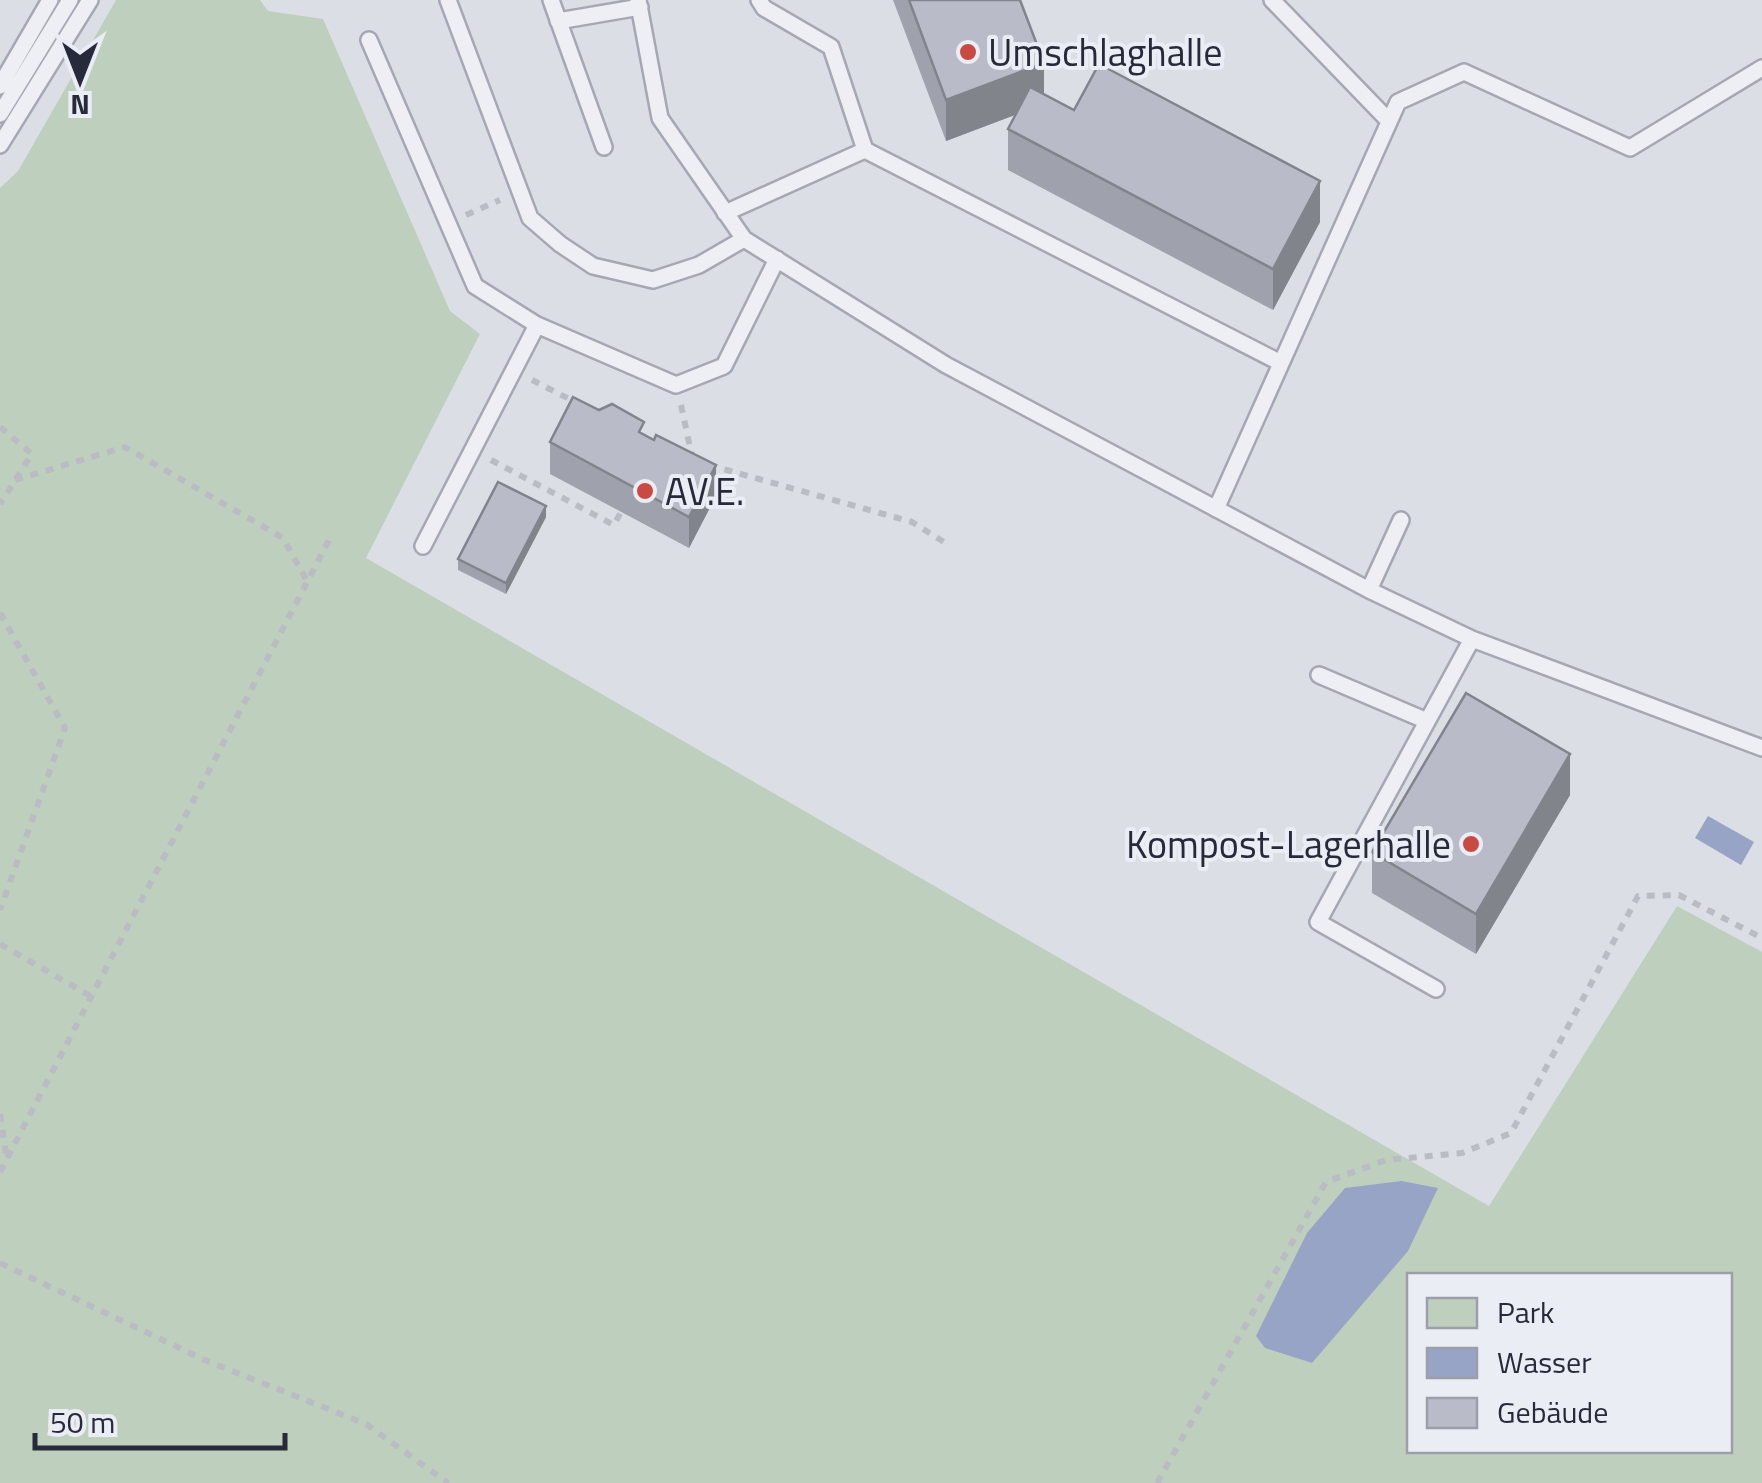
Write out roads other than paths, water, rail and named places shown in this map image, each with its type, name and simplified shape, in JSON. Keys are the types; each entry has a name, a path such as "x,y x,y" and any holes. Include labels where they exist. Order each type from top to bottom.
{"lane":[{"path":"0,86 50,0"},
{"path":"0,114 70,0"},
{"path":"0,145 90,0"},
{"path":"448,0 530,218 560,244 593,266 654,280 699,265 744,239"},
{"path":"550,0 604,147"},
{"path":"759,0 764,8 831,47 865,150 1281,363"},
{"path":"1272,0 1388,120"},
{"path":"558,21 639,3 660,118 744,239 946,365 1369,590 1472,639 1762,748"},
{"path":"368,40 475,286 537,325 676,385 724,366 777,259"},
{"path":"1216,509 1398,102 1464,72 1630,148 1762,68"},
{"path":"725,212 865,150"},
{"path":"422,546 537,325"},
{"path":"1369,590 1401,520"},
{"path":"1436,989 1318,922 1472,639"},
{"path":"1318,675 1427,721"}],"water":[{"path":"1708,816 1754,842 1741,865 1695,838"},
{"path":"1401,1181 1438,1188 1408,1251 1312,1363 1265,1348 1256,1336 1307,1233 1345,1188"}],"place":[{"name":"Umschlaghalle","path":"968,52"},
{"name":"AV.E.","path":"645,491"},
{"name":"Kompost-Lagerhalle","path":"1471,844"}]}
